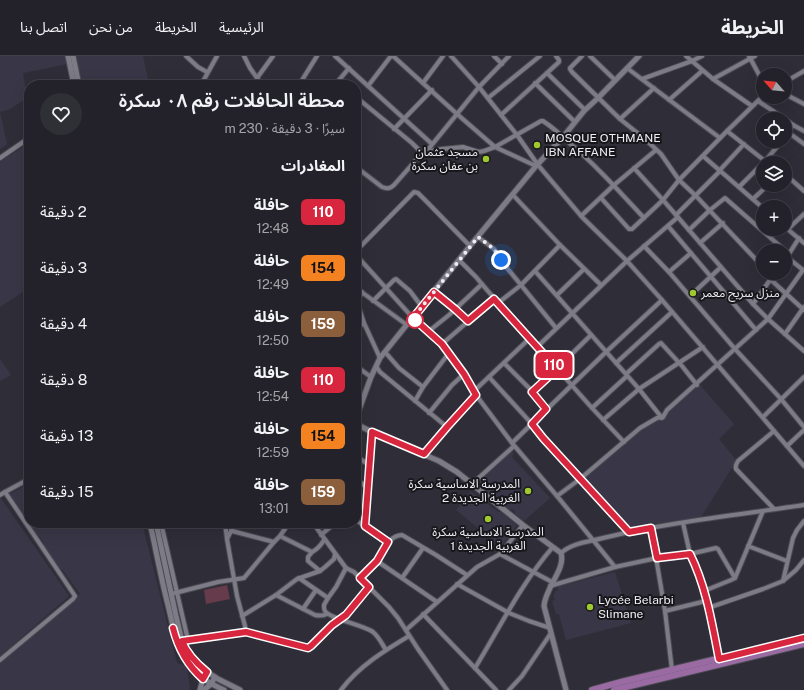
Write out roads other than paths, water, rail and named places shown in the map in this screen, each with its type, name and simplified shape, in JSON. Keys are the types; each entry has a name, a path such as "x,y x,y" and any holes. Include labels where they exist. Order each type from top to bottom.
{"main road":[{"path":"592,690 804,638"},
{"path":"616,690 804,644"}],"street":[{"path":"68,56 73,80"},
{"path":"73,56 77,80"},
{"path":"186,56 198,67 207,72"},
{"path":"203,80 217,56"},
{"path":"244,56 257,78 273,56"},
{"path":"302,80 317,56"},
{"path":"335,56 432,144"},
{"path":"368,86 392,56 495,147 537,165"},
{"path":"423,83 443,56"},
{"path":"451,56 488,98 517,135 537,165 581,216 627,261 662,300 804,466"},
{"path":"494,56 502,64"},
{"path":"424,154 479,87 509,56"},
{"path":"488,98 540,56"},
{"path":"501,115 559,62 556,56"},
{"path":"582,56 570,69 620,119 661,154 679,180 710,210 756,259"},
{"path":"590,56 615,80"},
{"path":"361,404 380,358 537,165 585,110 638,56"},
{"path":"686,56 713,79 752,106"},
{"path":"642,79 702,56"},
{"path":"713,79 750,57 755,56"},
{"path":"750,57 756,68"},
{"path":"339,80 349,68"},
{"path":"627,68 720,138"},
{"path":"669,100 702,70"},
{"path":"792,78 804,71"},
{"path":"547,73 585,110"},
{"path":"535,83 575,122"},
{"path":"620,119 654,88"},
{"path":"394,129 432,90"},
{"path":"792,98 804,104"},
{"path":"361,102 424,154"},
{"path":"601,198 629,229 632,229 663,200 679,180 756,103"},
{"path":"762,104 774,112"},
{"path":"361,171 382,187 387,189 394,185 416,160 430,151 463,147 479,152 495,147 542,121 587,158 644,218"},
{"path":"793,125 804,131"},
{"path":"727,131 759,156"},
{"path":"792,134 804,144"},
{"path":"0,158 24,141"},
{"path":"537,346 627,261 668,226 744,144"},
{"path":"581,216 614,185 656,150"},
{"path":"703,156 756,202"},
{"path":"634,168 753,304 804,351"},
{"path":"739,188 756,172"},
{"path":"792,180 804,191"},
{"path":"361,246 414,192 418,193 470,246"},
{"path":"753,200 761,192"},
{"path":"513,195 560,245 601,285"},
{"path":"688,230 724,198 727,198 775,244"},
{"path":"792,223 804,214"},
{"path":"700,243 723,224"},
{"path":"668,226 756,330"},
{"path":"792,233 804,243"},
{"path":"478,237 494,249 507,268 556,328"},
{"path":"792,248 799,238"},
{"path":"498,303 521,285 560,245"},
{"path":"644,246 669,272 804,427 787,446"},
{"path":"669,272 691,253"},
{"path":"361,260 413,318 442,344 513,445 595,540 615,566"},
{"path":"459,260 624,442"},
{"path":"557,496 580,479 643,426 657,418 662,418 668,410 768,319 804,270 792,260"},
{"path":"690,296 721,267"},
{"path":"557,295 584,269"},
{"path":"535,271 627,375 662,418"},
{"path":"373,301 394,280 397,279 410,291 422,307"},
{"path":"753,304 769,280"},
{"path":"771,280 804,309 785,334"},
{"path":"429,331 449,315 482,284"},
{"path":"362,292 407,325"},
{"path":"434,292 468,321"},
{"path":"442,344 494,299"},
{"path":"472,484 513,445 546,409 662,300"},
{"path":"616,363 672,312"},
{"path":"361,315 380,358"},
{"path":"532,392 591,335"},
{"path":"424,454 489,377 530,338"},
{"path":"592,408 660,343 680,363 697,384"},
{"path":"603,420 639,389 703,348"},
{"path":"385,352 399,368 423,387"},
{"path":"415,400 449,353"},
{"path":"504,363 546,409"},
{"path":"376,366 380,372 447,427"},
{"path":"361,370 371,377"},
{"path":"429,413 452,385 464,374"},
{"path":"489,377 629,532"},
{"path":"763,417 804,378"},
{"path":"361,426 439,461 457,472 560,553 562,557 559,571 544,600 544,606 566,690"},
{"path":"774,431 736,464 736,469 774,509"},
{"path":"365,526 372,432"},
{"path":"361,459 369,465"},
{"path":"0,495 24,482"},
{"path":"361,482 368,488"},
{"path":"5,492 24,520"},
{"path":"560,553 571,545 629,532 804,505"},
{"path":"704,591 735,578 762,511"},
{"path":"783,581 793,538 804,521"},
{"path":"361,523 388,542"},
{"path":"684,523 690,554 696,565 704,591 719,659"},
{"path":"406,630 467,575 477,567 500,554 523,525"},
{"path":"0,660 73,599 74,596 29,528"},
{"path":"154,528 157,532 177,593 187,636"},
{"path":"157,528 158,562 176,638 182,653 196,673 211,684 224,690"},
{"path":"157,532 159,528"},
{"path":"226,528 237,596 246,632"},
{"path":"227,539 233,528"},
{"path":"171,594 245,577 286,528"},
{"path":"316,528 346,568 354,572 389,607 447,690"},
{"path":"321,535 329,528"},
{"path":"651,528 665,610 672,670"},
{"path":"232,531 274,542"},
{"path":"360,578 377,561 388,542 399,535 402,535 467,575"},
{"path":"280,536 312,552"},
{"path":"320,571 308,561 308,557 322,544 324,540"},
{"path":"748,546 788,561"},
{"path":"402,578 423,548"},
{"path":"475,668 533,572 552,548"},
{"path":"500,554 533,572 551,584 615,566 657,558 690,554 717,548 735,578"},
{"path":"242,616 276,595 299,578 320,571 334,559 335,554"},
{"path":"158,562 167,561"},
{"path":"167,561 171,594 182,641 189,654 198,665 207,672 240,690"},
{"path":"377,561 437,602"},
{"path":"708,608 783,581 803,563"},
{"path":"346,568 324,605 324,611 327,614 367,628 377,636 386,650"},
{"path":"299,578 328,598"},
{"path":"457,584 508,612 550,630"},
{"path":"182,641 246,632 308,648 353,607 369,587"},
{"path":"303,609 316,590"},
{"path":"276,595 319,616 327,614"},
{"path":"665,610 706,601"},
{"path":"423,614 496,690"},
{"path":"509,690 522,676 550,630"},
{"path":"341,690 360,668 409,636"},
{"path":"200,690 207,672"},
{"path":"204,690 211,684 215,677"}],"place":[{"name":"MOSQUE OTHMANE IBN AFFANE","path":"537,145"},
{"name":"مسجد عثمان بن عفان سكرة","path":"486,159"},
{"name":"منزل سريح معمر","path":"693,293"},
{"name":"المدرسة الاساسية سكرة الغربية الجديدة 2","path":"528,491"},
{"name":"المدرسة الاساسية سكرة الغربية الجديدة 1","path":"488,519"},
{"name":"Lycée Belarbi Slimane","path":"590,607"}]}
